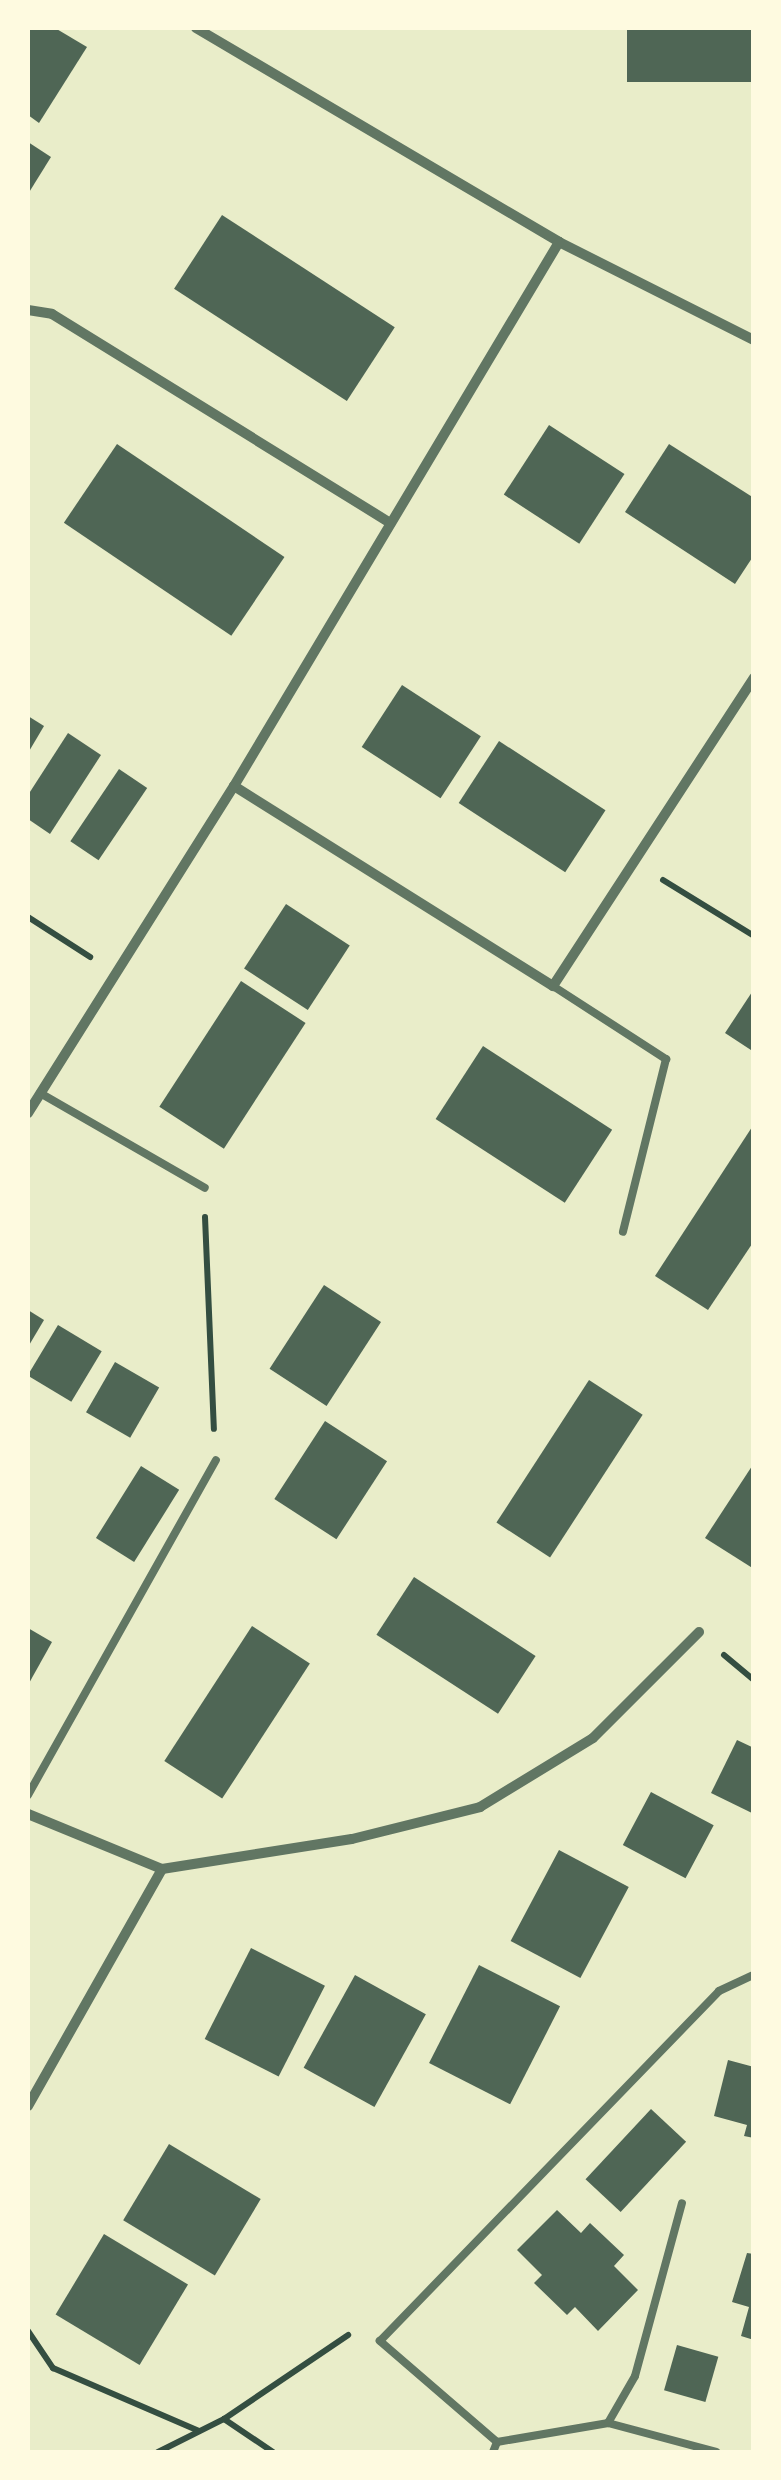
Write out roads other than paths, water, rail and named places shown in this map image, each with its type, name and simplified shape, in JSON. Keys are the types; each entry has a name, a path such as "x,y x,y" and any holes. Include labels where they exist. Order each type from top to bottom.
{"street":[{"path":"196,28 559,242 754,340"},
{"path":"28,1113 234,786 559,242"},
{"path":"28,310 52,314 391,523"},
{"path":"234,786 552,986 637,864 754,678"},
{"path":"28,1814 162,1869 352,1839 480,1807 593,1738 698,1632"},
{"path":"28,2106 162,1869"}],"lane":[{"path":"552,986 666,1058 624,1232"},
{"path":"40,1093 205,1188"},
{"path":"28,1794 216,1460"},
{"path":"498,2442 380,2341 719,1991 754,1975"},
{"path":"608,2423 636,2376 682,2204"},
{"path":"498,2442 608,2423 716,2452"},
{"path":"493,2452 498,2442"}]}
